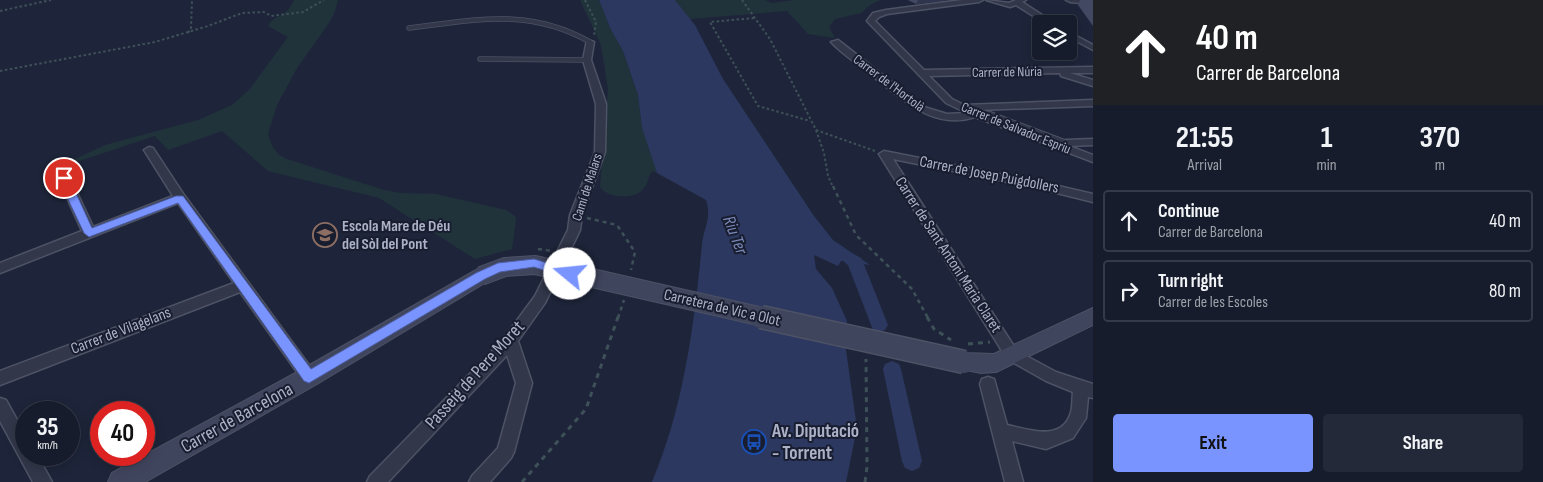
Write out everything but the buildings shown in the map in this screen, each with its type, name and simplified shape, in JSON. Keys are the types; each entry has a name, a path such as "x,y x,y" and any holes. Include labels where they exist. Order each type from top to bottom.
{"street":[{"name":"Carrer de Salvador Espriu","path":"998,2 978,0 886,12 872,18 872,21 949,101 1093,159"},
{"path":"1070,0 1093,2"},
{"path":"998,2 1019,1 1037,15"},
{"path":"998,2 1030,11"},
{"path":"1077,39 1093,48"},
{"name":"Camí de Malars","path":"574,230 576,215 600,152 601,104 587,60 590,42"},
{"name":"Carrer de l'Hortolà","path":"835,42 921,110 946,117 964,117 976,113"},
{"path":"1055,70 1093,83"},
{"name":"Carrer de Núria","path":"922,73 1093,70"},
{"path":"963,107 1093,103"},
{"path":"1066,143 1093,142"},
{"path":"149,150 180,198 309,377"},
{"name":"Carrer de Josep Puigdollers","path":"884,154 948,169 1017,179 1093,198"},
{"name":"Carrer de Sant Antoni Maria Claret","path":"884,154 1008,348"},
{"path":"64,178 89,233"},
{"path":"0,268 180,198"},
{"name":"Passeig de Pere Moret","path":"376,482 510,341 540,299 574,230"},
{"name":"Carretera de Vic a Olot","path":"481,276 498,268 534,263 570,274 965,353 981,364 996,363 1008,348 1093,316"},
{"name":"Carrer de Barcelona","path":"121,482 148,476 309,377 481,276"},
{"name":"Carrer de Vilagelans","path":"0,378 242,285"},
{"path":"478,482 505,452 524,383 510,341"},
{"path":"1000,431 1046,441 1066,432 1078,418 1087,389 1038,371 1008,348"},
{"path":"988,384 1014,482"},
{"path":"0,405 15,432"},
{"path":"34,466 43,482"}],"lane":[{"path":"409,28 486,20 533,20 575,32 590,42"},
{"path":"480,59 587,60"},
{"path":"989,114 1066,143"}],"path":[{"path":"0,11 51,0"},
{"path":"188,33 191,28 192,0"},
{"path":"0,71 132,47 188,33 242,13 257,12 271,16 303,12 324,0"},
{"path":"585,0 595,17 596,31 590,42"},
{"path":"742,0 770,39 816,130 824,153 828,176 856,234 912,289 934,329 953,341"},
{"path":"754,18 710,22 758,106 811,121"},
{"path":"816,130 848,143 884,154"},
{"path":"576,215 617,225 635,252 631,271"},
{"path":"522,482 586,409 624,298"},
{"path":"965,353 1008,348"},
{"path":"865,482 867,467 866,359 875,360"}],"shaded area":[{"path":"294,0 338,0 329,23 297,68 277,105 268,134 272,146 279,155 384,190 400,193 436,194 506,210 515,216 516,220 512,249 475,259 379,198 268,171 222,131 168,150 155,136 52,170 105,145 198,120 232,105 249,90 288,37 268,26 274,19 287,11"},
{"path":"580,0 599,0 611,30 623,51 638,95 642,128 657,173 652,171 645,187 634,195 621,196 609,194 600,187 608,89 601,45"},
{"path":"675,0 764,0 772,3 795,0 880,0 870,5 861,13 835,19 829,27 835,38 808,34 787,11 690,19"}],"water":[{"name":"Riu Ter","path":"599,0 675,0 695,25 723,79 814,216 833,240 870,265 841,261 838,266 814,255 816,269 832,288 847,321 845,343 857,428 846,482 652,482 663,453 680,395 691,335 708,207 706,200 657,173 642,128 638,95 623,51 611,30"}],"waterway":[{"path":"839,251 855,262 879,325"},
{"path":"892,369 912,461"}],"place":[{"name":"Escola Mare de Déu del Sòl del Pont","path":"325,235"},
{"name":"Av. Diputació - Torrent","path":"754,442"}],"route":[{"path":"64,178 89,233 180,198 309,377 481,276 498,268 534,263 570,274"}]}
